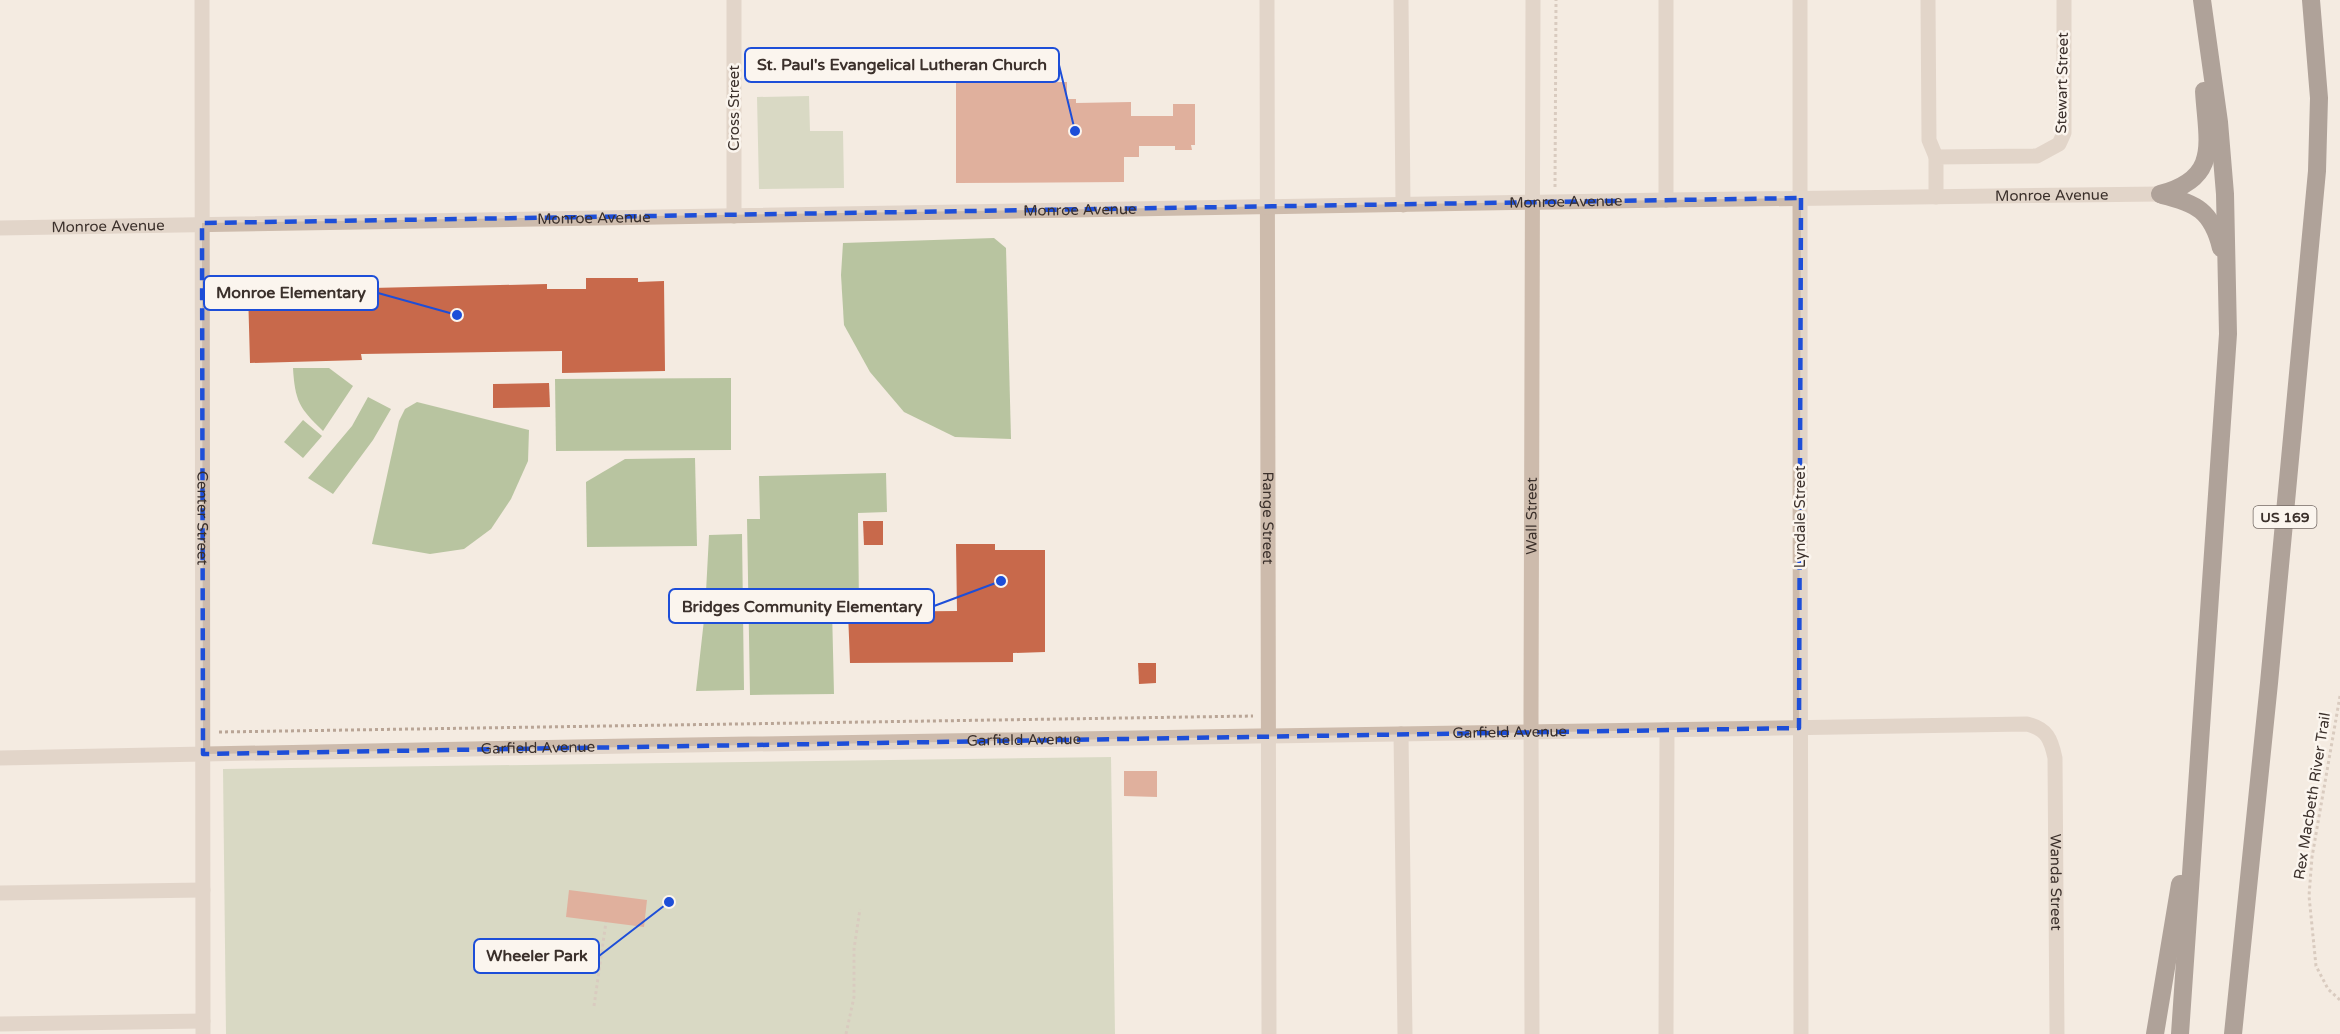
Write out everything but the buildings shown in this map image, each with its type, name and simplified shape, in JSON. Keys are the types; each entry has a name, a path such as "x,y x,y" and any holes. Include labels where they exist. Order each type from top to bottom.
{"highway":[{"path":"2160,194 2180,189 2192,182 2206,161 2201,0"},
{"path":"2180,1034 2228,334 2225,194 2219,122 2201,0"},
{"name":"US 169","path":"2233,1034 2317,171 2319,98 2311,0"},
{"path":"2160,194 2183,200 2206,214 2218,237 2228,271"},
{"path":"2155,1034 2196,782"},
{"path":"2246,1034 2248,896"}],"street":[{"name":"Center Street","path":"202,0 203,1028"},
{"name":"Cross Street","path":"734,0 734,216"},
{"name":"Range Street","path":"1267,0 1269,1034"},
{"path":"1401,0 1403,205"},
{"name":"Wall Street","path":"1532,1034 1533,0"},
{"path":"1666,0 1666,200"},
{"name":"Lyndale Street","path":"1800,0 1801,1034"},
{"path":"1928,0 1929,140 1936,157 1936,197"},
{"name":"Stewart Street","path":"1936,157 2037,156 2060,144 2064,133 2064,0"},
{"name":"Monroe Avenue","path":"0,228 1532,202 2160,194"},
{"name":"Garfield Avenue","path":"0,758 2026,724 2046,732"},
{"path":"1666,1034 1667,730"},
{"name":"Wanda Street","path":"2046,732 2055,758 2056,1034"},
{"path":"1401,734 1405,1034"},
{"path":"0,893 203,890"},
{"path":"0,1024 203,1028"}],"path":[{"path":"1548,202 1556,185 1556,0"},
{"name":"Rex Macbeth River Trail","path":"2340,696 2314,848 2309,896 2316,966 2328,989 2340,1000"},
{"path":"203,732 1245,715 1269,719"},
{"path":"846,1034 854,997 854,949 860,909"},
{"path":"594,1006 606,922"}],"highlighted area":[{"path":"1801,198 1799,728 203,754 202,223"}],"green space":[{"path":"809,96 810,131 843,131 844,188 759,189 757,97"},
{"path":"994,238 1006,248 1011,439 955,437 904,412 870,372 844,325 841,275 843,243"},
{"path":"293,368 329,368 353,386 323,431 303,410 295,389"},
{"path":"731,378 731,450 556,451 555,379"},
{"path":"368,397 391,409 373,440 333,494 308,478 352,426"},
{"path":"417,402 529,430 528,461 511,499 491,529 464,549 430,554 372,544 399,421 405,409"},
{"path":"303,420 322,436 303,458 284,442"},
{"path":"695,458 697,546 587,547 586,482 625,459"},
{"path":"886,473 887,512 858,513 859,608 832,609 834,694 750,695 747,519 760,519 759,476"},
{"path":"742,534 744,690 696,691 705,611 709,535"},
{"path":"1111,757 1115,1034 226,1034 223,769"}],"place":[{"name":"St. Paul's Evangelical Lutheran Church","path":"1075,131"},
{"name":"Monroe Elementary","path":"457,315"},
{"name":"Bridges Community Elementary","path":"1001,581"},
{"name":"Wheeler Park","path":"669,902"}]}
